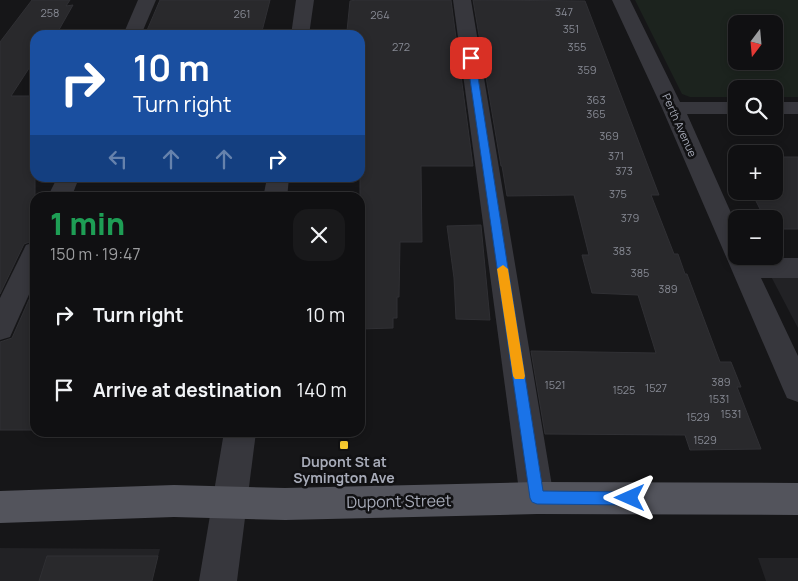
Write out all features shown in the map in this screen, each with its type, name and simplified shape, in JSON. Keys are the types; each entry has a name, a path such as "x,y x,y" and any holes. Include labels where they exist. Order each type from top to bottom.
{"main road":[{"name":"Dupont Street","path":"0,507 174,501 295,503 537,498 798,499"}],"street":[{"path":"134,30 147,0"},
{"path":"301,30 305,0"},
{"path":"462,0 537,498"},
{"name":"Perth Avenue","path":"621,0 674,108 728,233"},
{"path":"674,108 728,108"},
{"path":"783,108 798,108"},
{"path":"0,329 30,262"},
{"name":"Perth Avenue","path":"742,265 798,389"},
{"path":"778,265 798,268"},
{"path":"218,581 239,437"}],"shaded area":[{"path":"635,0 798,0 798,97 783,97 783,80 728,80 728,97 690,97 682,94"},
{"path":"783,262 798,262 798,328 765,265 783,265"},
{"path":"0,548 160,549 152,581 0,581"},
{"path":"758,558 798,558 798,581 766,581"}],"building":[{"path":"32,0 70,0 66,6 73,5 59,30 30,30 30,67 11,96 30,96 30,182 35,182 35,192 30,192 30,242 24,244 0,294 0,42"},
{"path":"160,0 270,0 262,30 147,30"},
{"path":"451,0 473,166 421,166 422,242 400,242 399,297 397,297 397,318 393,318 393,328 365,329 365,192 360,192 360,182 365,182 365,30 347,30 350,1"},
{"path":"473,0 585,1 659,195 651,195 674,254 678,254 685,274 687,274 720,362 731,362 741,387 737,387 761,449 690,450 685,435 545,434 531,351 656,353 638,295 592,293 582,255 589,255 574,195 507,196"},
{"path":"783,157 798,157 798,229 783,229 783,210 760,210 756,200 783,200"},
{"path":"481,225 490,320 456,319 454,278 447,226"},
{"path":"30,297 30,430 0,430 0,342 12,338"},
{"path":"47,556 158,556 152,581 39,581"}],"slow traffic":[{"path":"503,269 519,376"}],"place":[{"name":"Dupont St at Symington Ave","path":"344,445"}],"route":[{"path":"471,58 537,498 630,498"}]}
